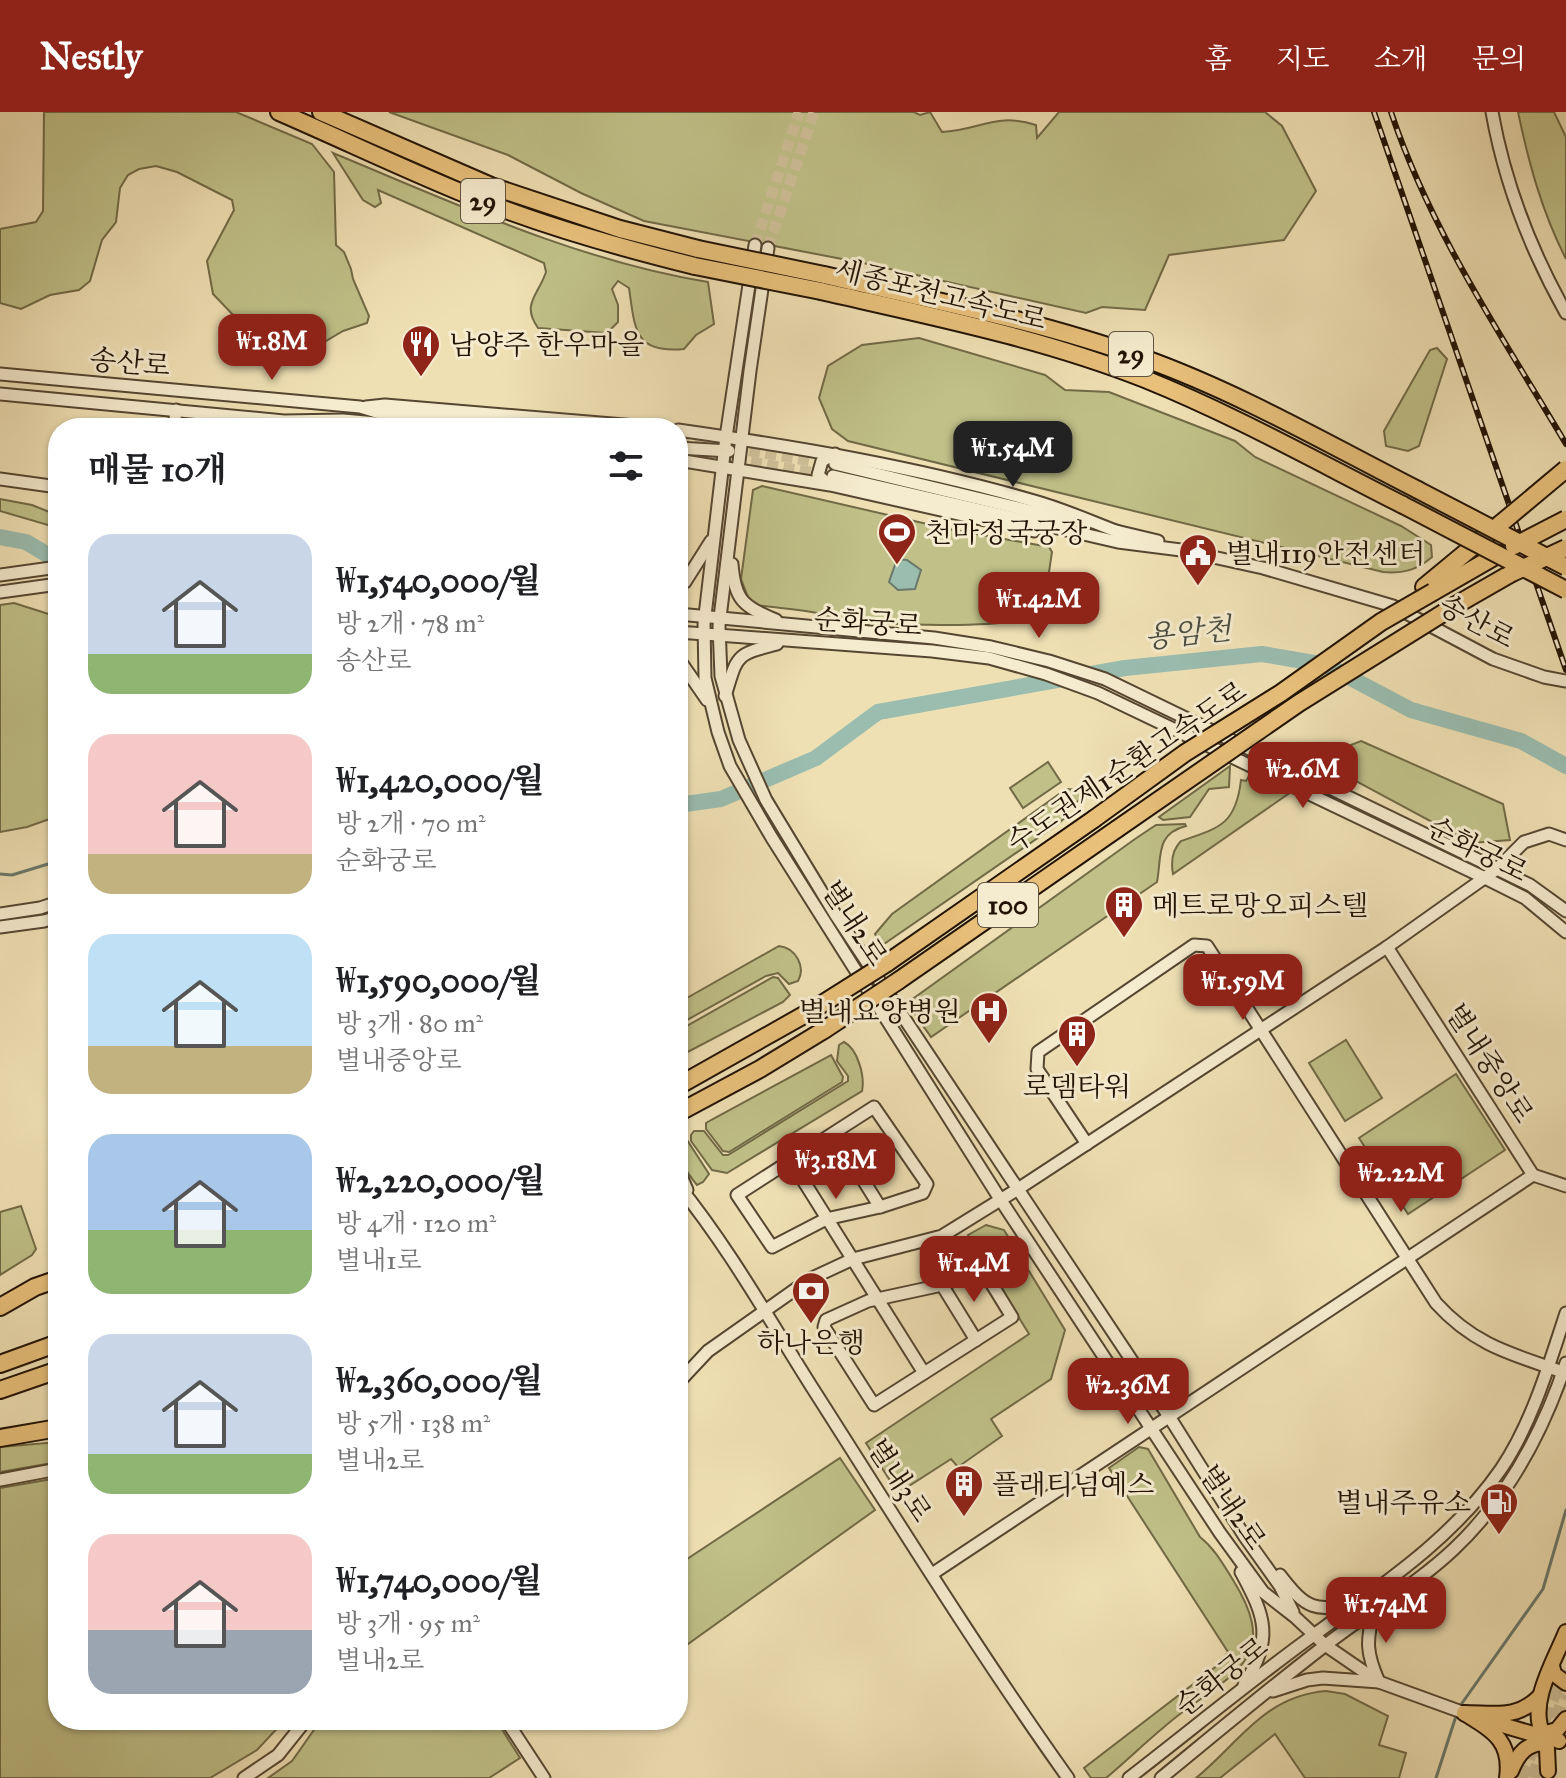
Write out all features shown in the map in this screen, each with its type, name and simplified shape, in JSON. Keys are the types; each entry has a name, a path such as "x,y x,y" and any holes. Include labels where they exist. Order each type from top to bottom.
{"highway":[{"name":"세종포천고속도로","path":"279,112 507,210 603,244 695,266 822,283 1060,330 1142,358 1272,415 1566,567"},
{"name":"세종포천고속도로","path":"321,112 491,186 620,229 998,332 1142,378 1245,425 1566,590"},
{"path":"1428,590 1566,469"},
{"name":"수도권제1순환고속도로","path":"688,1080 811,1011 887,963 1185,753 1281,693 1428,590 1566,519"},
{"name":"수도권제1순환고속도로","path":"688,1108 824,1030 1299,703 1456,605 1510,574 1566,548"},
{"path":"0,1307 48,1282"},
{"path":"0,1364 48,1347"},
{"path":"0,1390 48,1373"},
{"path":"0,1438 48,1430"}],"main road":[{"path":"1493,1721 1528,1709 1562,1671 1566,1632"},
{"path":"1541,1696 1536,1720 1547,1748 1547,1775"},
{"path":"1464,1713 1564,1744"},
{"path":"1507,1778 1527,1745 1557,1730 1566,1719"},
{"path":"1493,1721 1509,1760 1507,1778"},
{"path":"1525,1733 1564,1744"},
{"path":"1547,1775 1564,1744"}],"street":[{"path":"1492,112 1511,197 1542,270 1566,313"},
{"name":"별내2로","path":"755,245 724,451 704,616 705,678 718,732 740,786 1000,1199 1220,1533 1263,1592 1325,1645 1379,1682 1464,1713"},
{"name":"별내2로","path":"768,248 720,619 721,676 735,727 755,778 783,831 1280,1586 1295,1617"},
{"name":"송산로","path":"0,374 360,407 383,414 428,418"},
{"name":"송산로","path":"0,394 255,418"},
{"path":"360,407 400,406 540,418"},
{"path":"175,418 176,410"},
{"path":"688,431 726,437 741,446 834,470 1008,526 1119,537"},
{"path":"688,449 724,451 741,446"},
{"path":"688,461 739,469 834,470 1035,501 1119,537"},
{"path":"0,479 48,486"},
{"path":"688,577 714,537"},
{"name":"송산로","path":"1119,537 1263,568 1393,606 1493,659 1544,677 1566,681"},
{"path":"730,543 734,587 741,601 756,612 788,625"},
{"path":"0,575 48,568"},
{"path":"0,592 48,585"},
{"name":"순화궁로","path":"688,615 934,638 991,647 1105,679 1530,885 1566,911"},
{"name":"순화궁로","path":"688,633 989,658 1046,674 1098,693 1485,878 1525,898 1566,932"},
{"path":"725,697 736,661 747,651 789,641"},
{"path":"688,673 712,708"},
{"path":"688,1372 708,1351 810,1279 853,1259 942,1236 1018,1189 1387,947 1497,869 1524,842 1549,834 1566,840"},
{"path":"0,914 48,905"},
{"path":"0,927 48,920"},
{"path":"1087,1144 1037,1069 1038,1052 1194,945 1207,946 1436,1303 1467,1333 1548,1367 1564,1368"},
{"name":"별내중앙로","path":"1387,947 1533,1175"},
{"path":"874,1107 927,1184 923,1193 826,1219 772,1247 737,1195 791,1161 874,1107"},
{"path":"834,1133 880,1207"},
{"path":"791,1161 924,1373"},
{"path":"932,1574 1533,1175 1566,1186"},
{"name":"별내3로","path":"688,1192 694,1205"},
{"name":"별내3로","path":"688,1198 1068,1778"},
{"path":"982,1268 1012,1317 874,1405 824,1327 826,1320 878,1298 942,1285 982,1268"},
{"path":"942,1285 976,1340"},
{"name":"순화궁로","path":"1129,1778 1365,1599 1440,1538 1472,1507 1502,1467 1520,1435 1566,1313"},
{"name":"순화궁로","path":"1161,1778 1325,1645 1453,1550 1515,1476 1534,1442 1564,1368"},
{"path":"0,1480 48,1471"},
{"path":"1220,1533 1262,1613 1263,1643 1255,1667 1240,1692"},
{"path":"1245,1537 1310,1606 1328,1609 1365,1599"},
{"path":"1264,1694 1317,1679 1379,1682 1368,1657 1374,1610"},
{"path":"244,1778 262,1769 278,1755 298,1730"},
{"path":"512,1730 544,1778"}],"green space":[{"path":"44,112 236,112 312,144 334,172 336,245 344,252 351,269 369,316 367,323 326,341 287,342 257,333 235,317 213,294 207,261 234,210 232,200 177,172 156,166 128,175 120,188 116,222 102,240 90,281 79,290 50,295 21,309 0,303 0,229 36,222 43,211"},
{"path":"389,112 914,112 920,115 930,112 942,132 1010,120 1036,125 1037,138 1059,112 1265,112 1282,126 1316,191 1284,240 1169,255 1145,310 1102,307 1086,313 863,263 644,221 508,155"},
{"path":"1518,112 1554,112 1566,137 1566,259 1537,187"},
{"path":"333,153 564,245 612,260 708,282 714,324 696,335 684,349 655,347 646,343 636,327 629,288 618,281 612,289 618,305 618,322 607,333 538,328 531,306 546,272 544,263 378,190 381,203 375,207 363,200"},
{"path":"919,338 1045,375 1065,390 1109,392 1235,441 1255,457 1401,526 1431,545 1432,557 1409,570 1383,572 848,441 832,429 819,398 828,366 862,345"},
{"path":"1437,348 1447,359 1419,446 1408,451 1386,446 1384,431 1430,350"},
{"name":"천마정국궁장","path":"762,486 949,529 1049,547 1052,552 1043,612 1008,622 914,625 841,620 756,605 748,597 741,579 753,490"},
{"path":"0,499 32,505 48,511 48,525 0,511"},
{"path":"14,603 48,614 48,820 0,832 0,605"},
{"path":"1361,741 1503,804 1510,840 1471,843 1315,759"},
{"path":"1048,762 1061,782 1023,808 1010,788"},
{"path":"1230,766 1229,787 1209,789 1190,817 1163,820 1159,817"},
{"path":"1249,776 1291,792 1173,874 1173,857 1181,841 1224,822 1235,806 1241,780 1246,781"},
{"path":"1066,789 1080,790 1087,795 1068,808 1068,815 1058,824 880,944 875,934 892,914"},
{"path":"1185,824 1165,840 1157,882 931,1037 907,1003 1156,825"},
{"path":"779,946 795,954 800,964 798,981 789,984 778,973 766,976 688,1019 688,997"},
{"path":"773,977 778,978 790,995 783,1002 688,1052 688,1025"},
{"path":"1346,1040 1382,1098 1345,1121 1309,1063"},
{"path":"844,1042 859,1064 862,1091 727,1173 712,1170 691,1141 694,1131 704,1131 723,1155 728,1155 848,1081 848,1076 837,1061 839,1045"},
{"path":"831,1055 843,1077 842,1082 729,1152 723,1151 706,1129 706,1123 711,1120"},
{"path":"1456,1074 1505,1150 1408,1214 1359,1138"},
{"path":"688,1142 709,1174 697,1185 688,1173"},
{"path":"21,1206 36,1249 32,1255 0,1275 0,1212"},
{"path":"986,1225 1004,1230 1065,1330 1051,1379 991,1419 1002,1436 958,1467 951,1459 898,1493 866,1443 1029,1334 968,1235"},
{"path":"48,1443 48,1464 0,1472 0,1447"},
{"path":"1139,1447 1148,1449 1200,1537 1233,1580 1247,1606 1253,1628 1252,1645 1234,1673 1170,1722 1106,1778 1091,1778 1084,1768 1218,1665 1228,1652 1109,1468"},
{"path":"840,1458 875,1510 688,1644 688,1558"},
{"path":"48,1480 48,1730 276,1730 257,1750 210,1778 0,1778 0,1488"},
{"path":"1326,1691 1345,1694 1388,1716 1379,1745 1406,1753 1399,1778 1305,1778 1275,1734 1220,1778 1196,1778 1269,1711 1304,1695"},
{"path":"314,1730 502,1730 520,1758 489,1778 268,1778 292,1761"}],"shaded area":[{"path":"897,559 907,560 921,570 915,589 898,590 889,582"}],"waterway":[{"name":"용암천","path":"0,537 26,542 48,555"},
{"name":"용암천","path":"688,804 721,799 816,758 878,712 1125,668 1262,654 1326,665 1411,710 1521,741 1566,766"},
{"path":"0,874 12,875 48,864"},
{"path":"1460,1706 1543,1589 1566,1510"},
{"path":"1436,1778 1457,1713"}],"tunnel":[{"path":"755,245 799,112"},
{"path":"768,248 814,112"},
{"path":"688,443 708,445"},
{"path":"733,448 830,464"},
{"path":"702,454 828,475"},
{"path":"1520,1778 1563,1672"},
{"path":"1533,1778 1566,1695"}],"railway":[{"path":"1374,112 1566,670"},
{"path":"1391,112 1407,156 1447,241 1566,444"}],"place":[{"name":"남양주 한우마을","path":"421,378"},
{"name":"천마정국궁장","path":"897,566"},
{"name":"별내119안전센터","path":"1198,587"},
{"name":"메트로망오피스텔","path":"1124,939"},
{"name":"별내요양병원","path":"989,1045"},
{"name":"로뎀타워","path":"1077,1068"},
{"name":"하나은행","path":"811,1325"},
{"name":"플래티넘예스","path":"964,1518"},
{"name":"별내주유소","path":"1499,1536"}]}
